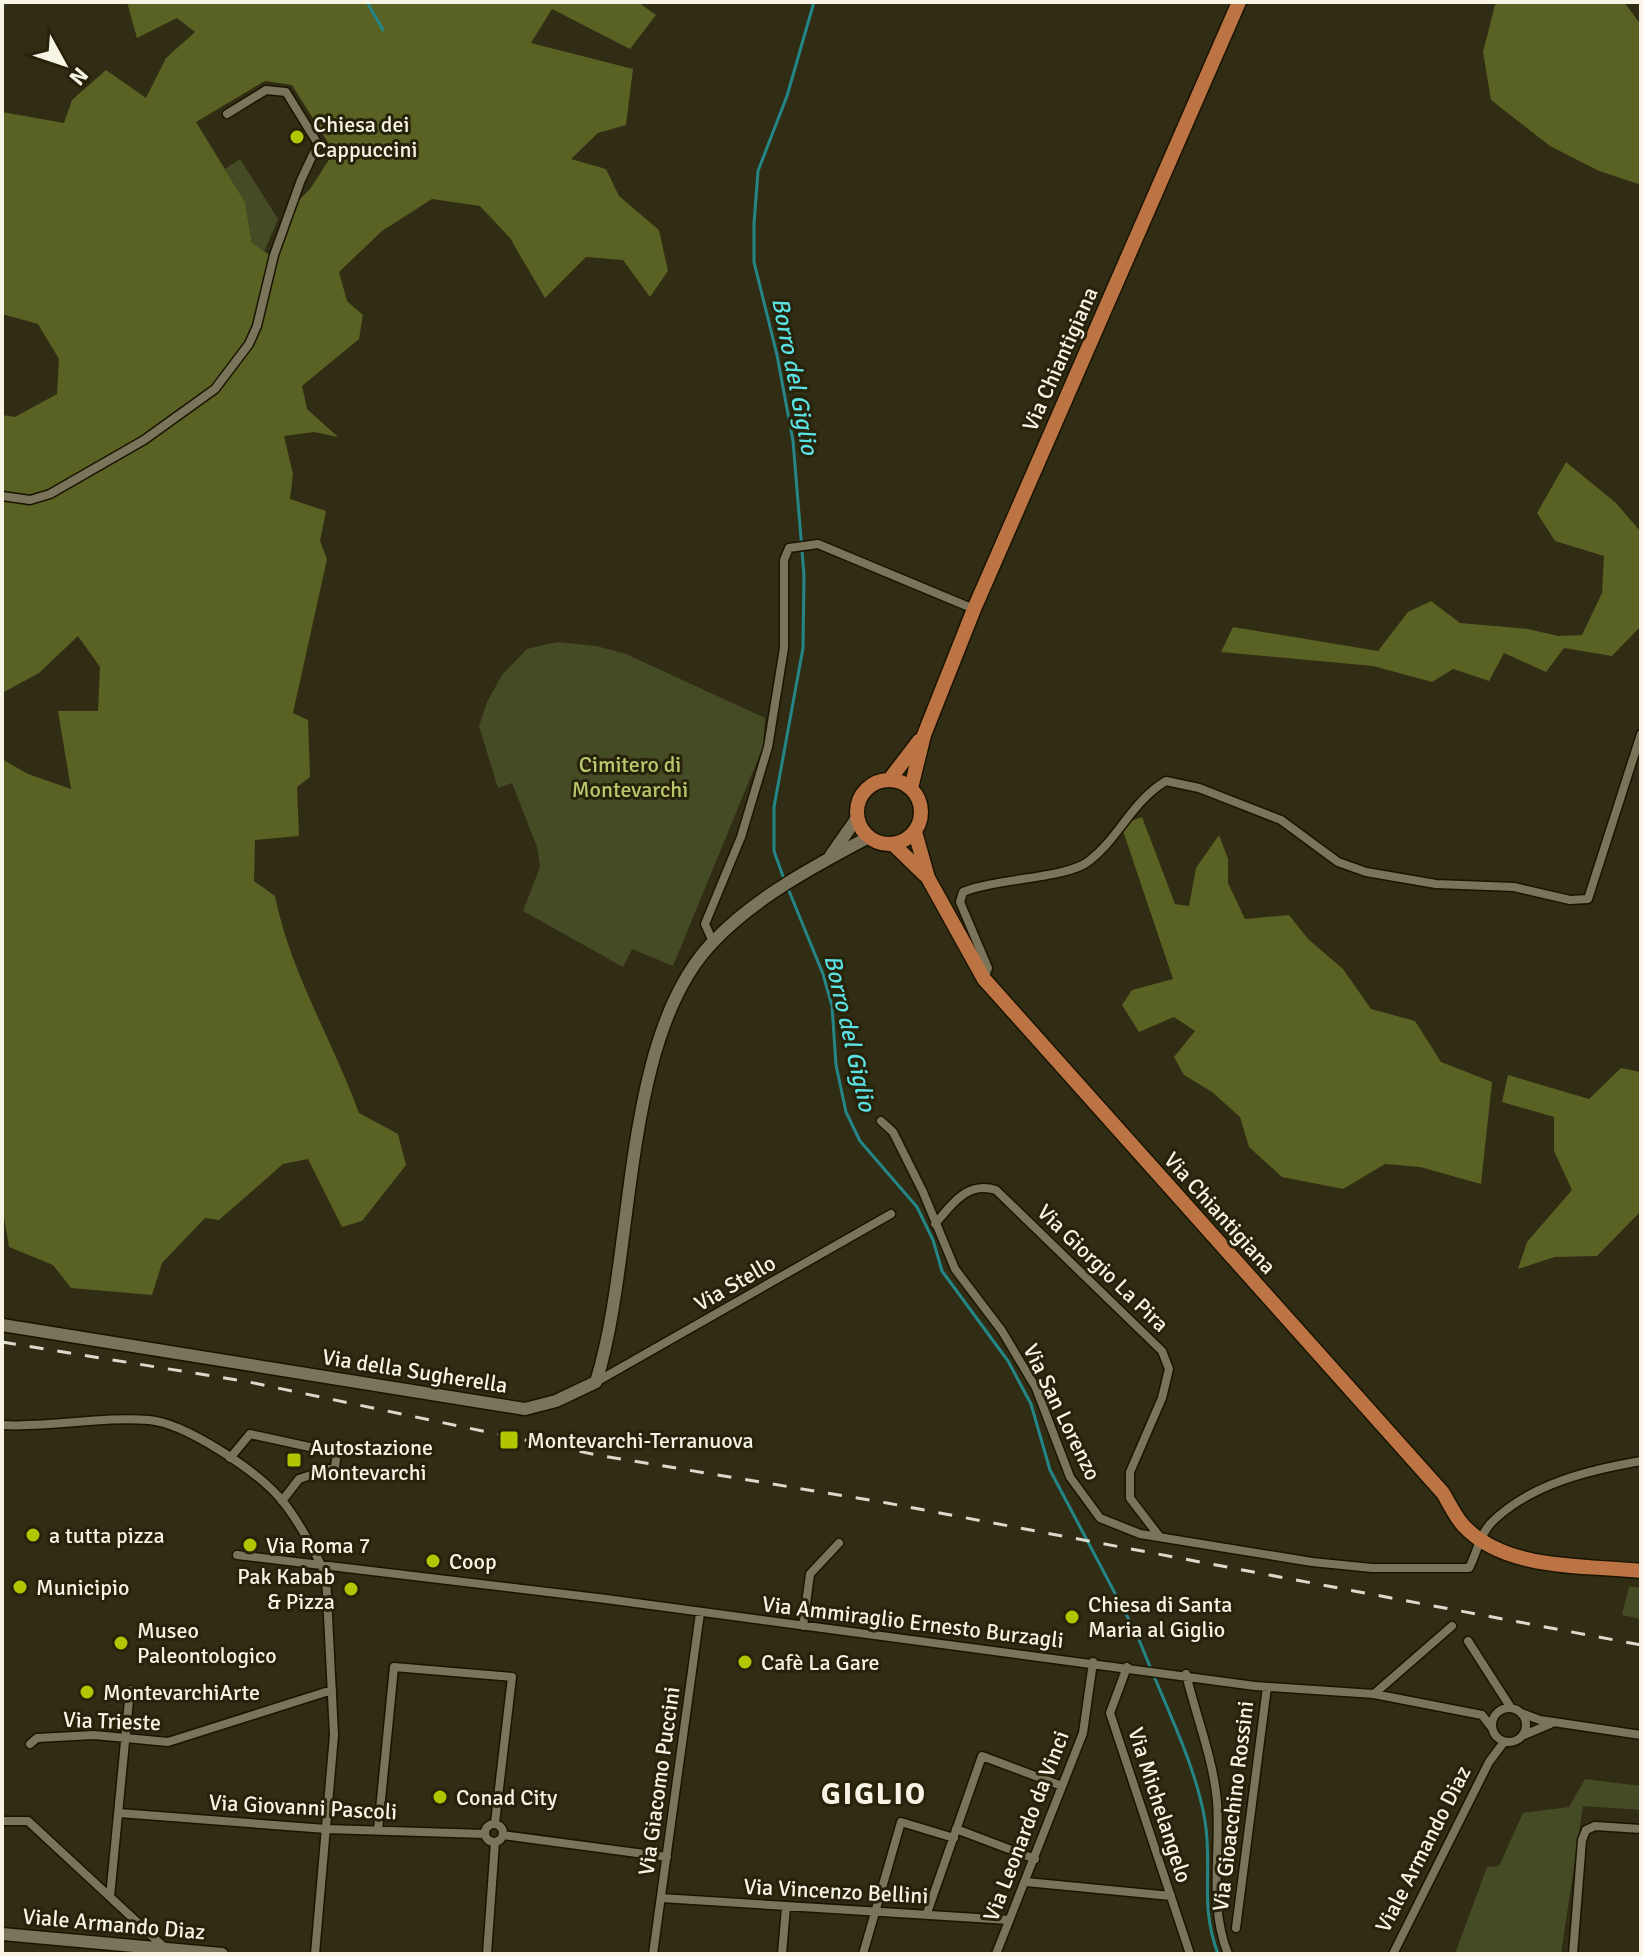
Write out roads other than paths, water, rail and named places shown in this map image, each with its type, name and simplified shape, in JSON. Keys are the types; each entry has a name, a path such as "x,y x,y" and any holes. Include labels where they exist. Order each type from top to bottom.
{"main road":[{"name":"Via Chiantigiana","path":"1239,2 974,609 924,735 911,788 917,795 922,814 915,832 928,878 984,979 1443,1493 1462,1524 1480,1539"},
{"name":"Via Chiantigiana","path":"857,818 859,799 864,791 881,780 890,779 924,735"},
{"path":"890,779 911,788"},
{"path":"857,818 869,837"},
{"path":"893,844 915,832"},
{"name":"Via Chiantigiana","path":"869,837 893,844 928,878"},
{"path":"1480,1539 1510,1556 1641,1571"}],"street":[{"path":"2,496 30,500 50,494 144,440 215,389 249,344 287,216 318,144 286,92 266,90 227,114"},
{"path":"713,942 705,924 741,837 768,747 784,648 784,560 793,547 818,544 974,609"},
{"path":"984,979 988,968 960,902 963,892 983,884 1075,868 1090,861 1142,798 1166,781 1199,788 1281,820 1338,862 1366,872 1436,884 1514,887 1570,900 1588,899 1641,734"},
{"path":"829,858 857,818"},
{"path":"596,1382 652,1069 666,1018 684,978 713,942 772,896 829,858 869,837"},
{"name":"Via San Lorenzo","path":"881,1121 893,1132 955,1269 1002,1331 1036,1388 1070,1477 1100,1518 1140,1534 1372,1568 1469,1568 1480,1539"},
{"name":"Via Giorgio La Pira","path":"935,1224 961,1194 985,1186 996,1190 1162,1351 1169,1369 1162,1398 1130,1472 1130,1498 1159,1536"},
{"name":"Via Stello","path":"596,1382 891,1214"},
{"name":"Via della Sugherella","path":"2,1325 525,1409 556,1401 596,1382"},
{"path":"2,1425 152,1421 166,1424 230,1458 282,1501 321,1566 326,1576 334,1735 315,1954"},
{"path":"230,1458 250,1434 337,1453 335,1467 299,1479 282,1501"},
{"path":"1480,1539 1502,1514 1544,1489 1581,1472 1641,1461"},
{"path":"803,1626 810,1574 839,1543"},
{"name":"Via Ammiraglio Ernesto Burzagli","path":"237,1555 1093,1662 1267,1687 1374,1694 1482,1715 1504,1742"},
{"name":"Via Giacomo Puccini","path":"653,1954 700,1613"},
{"path":"1374,1694 1452,1626"},
{"path":"1468,1641 1511,1708 1559,1723 1641,1735"},
{"name":"Via Leonardo da Vinci","path":"996,1954 1083,1733 1093,1662"},
{"path":"378,1830 394,1667 512,1677 495,1823"},
{"name":"Via Michelangelo","path":"1130,1668 1110,1713 1190,1954"},
{"path":"1186,1674 1213,1771 1218,1842 1216,1913 1228,1954"},
{"name":"Via Gioacchino Rossini","path":"1236,1928 1267,1687"},
{"path":"110,1897 123,1737 130,1690"},
{"name":"Via Trieste","path":"30,1744 37,1738 94,1735 168,1742 332,1690"},
{"path":"1493,1732 1496,1713 1511,1708"},
{"path":"1521,1713 1527,1724 1524,1735"},
{"path":"1504,1742 1515,1742 1537,1727 1559,1723"},
{"name":"Viale Armando Diaz","path":"1489,1762 1493,1732"},
{"name":"Viale Armando Diaz","path":"1393,1954 1489,1762 1504,1742"},
{"path":"927,1913 982,1756 1062,1786"},
{"name":"Via Giovanni Pascoli","path":"119,1813 326,1829 485,1834"},
{"path":"2,1821 28,1821 168,1952"},
{"path":"863,1954 901,1822 955,1833 1035,1859"},
{"path":"495,1823 502,1827 503,1835"},
{"path":"495,1823 488,1826 485,1834 495,1842"},
{"path":"1573,1954 1582,1840 1586,1830 1595,1826 1641,1829"},
{"path":"487,1954 495,1842 503,1835 667,1857"},
{"path":"1026,1882 1171,1896"},
{"name":"Via Vincenzo Bellini","path":"661,1898 786,1907 876,1909 1009,1920"},
{"path":"782,1954 786,1907"},
{"name":"Viale Armando Diaz","path":"2,1934 105,1949 222,1954"}],"waterway":[{"path":"367,2 383,30"},
{"name":"Borro del Giglio","path":"784,879 774,851 774,807 803,648 804,575 793,441 777,355 754,262 754,224 758,171 787,96 814,2"},
{"name":"Borro del Giglio","path":"787,886 823,974 832,1006 836,1065 846,1112 860,1141 917,1207 933,1240 942,1271 1008,1361 1031,1404 1050,1470 1137,1635 1151,1669"},
{"name":"Borro del Giglio","path":"1154,1676 1184,1747 1201,1803 1207,1839 1209,1919 1218,1954"}],"railway":[{"path":"2,1342 249,1382 597,1455 887,1503 1641,1645"}],"place":[{"name":"Chiesa dei Cappuccini","path":"297,137"},
{"name":"Montevarchi-Terranuova","path":"509,1440"},
{"name":"Autostazione Montevarchi","path":"294,1460"},
{"name":"a tutta pizza","path":"33,1535"},
{"name":"Via Roma 7","path":"250,1545"},
{"name":"Coop","path":"433,1561"},
{"name":"Municipio","path":"20,1587"},
{"name":"Pak Kabab & Pizza","path":"351,1589"},
{"name":"Chiesa di Santa Maria al Giglio","path":"1072,1617"},
{"name":"Museo Paleontologico","path":"121,1643"},
{"name":"Cafè La Gare","path":"745,1662"},
{"name":"MontevarchiArte","path":"87,1692"},
{"name":"Conad City","path":"440,1797"}],"district":[{"name":"GIGLIO","path":"874,1794"}],"park label":[{"name":"Cimitero di Montevarchi","path":"630,776"}]}
